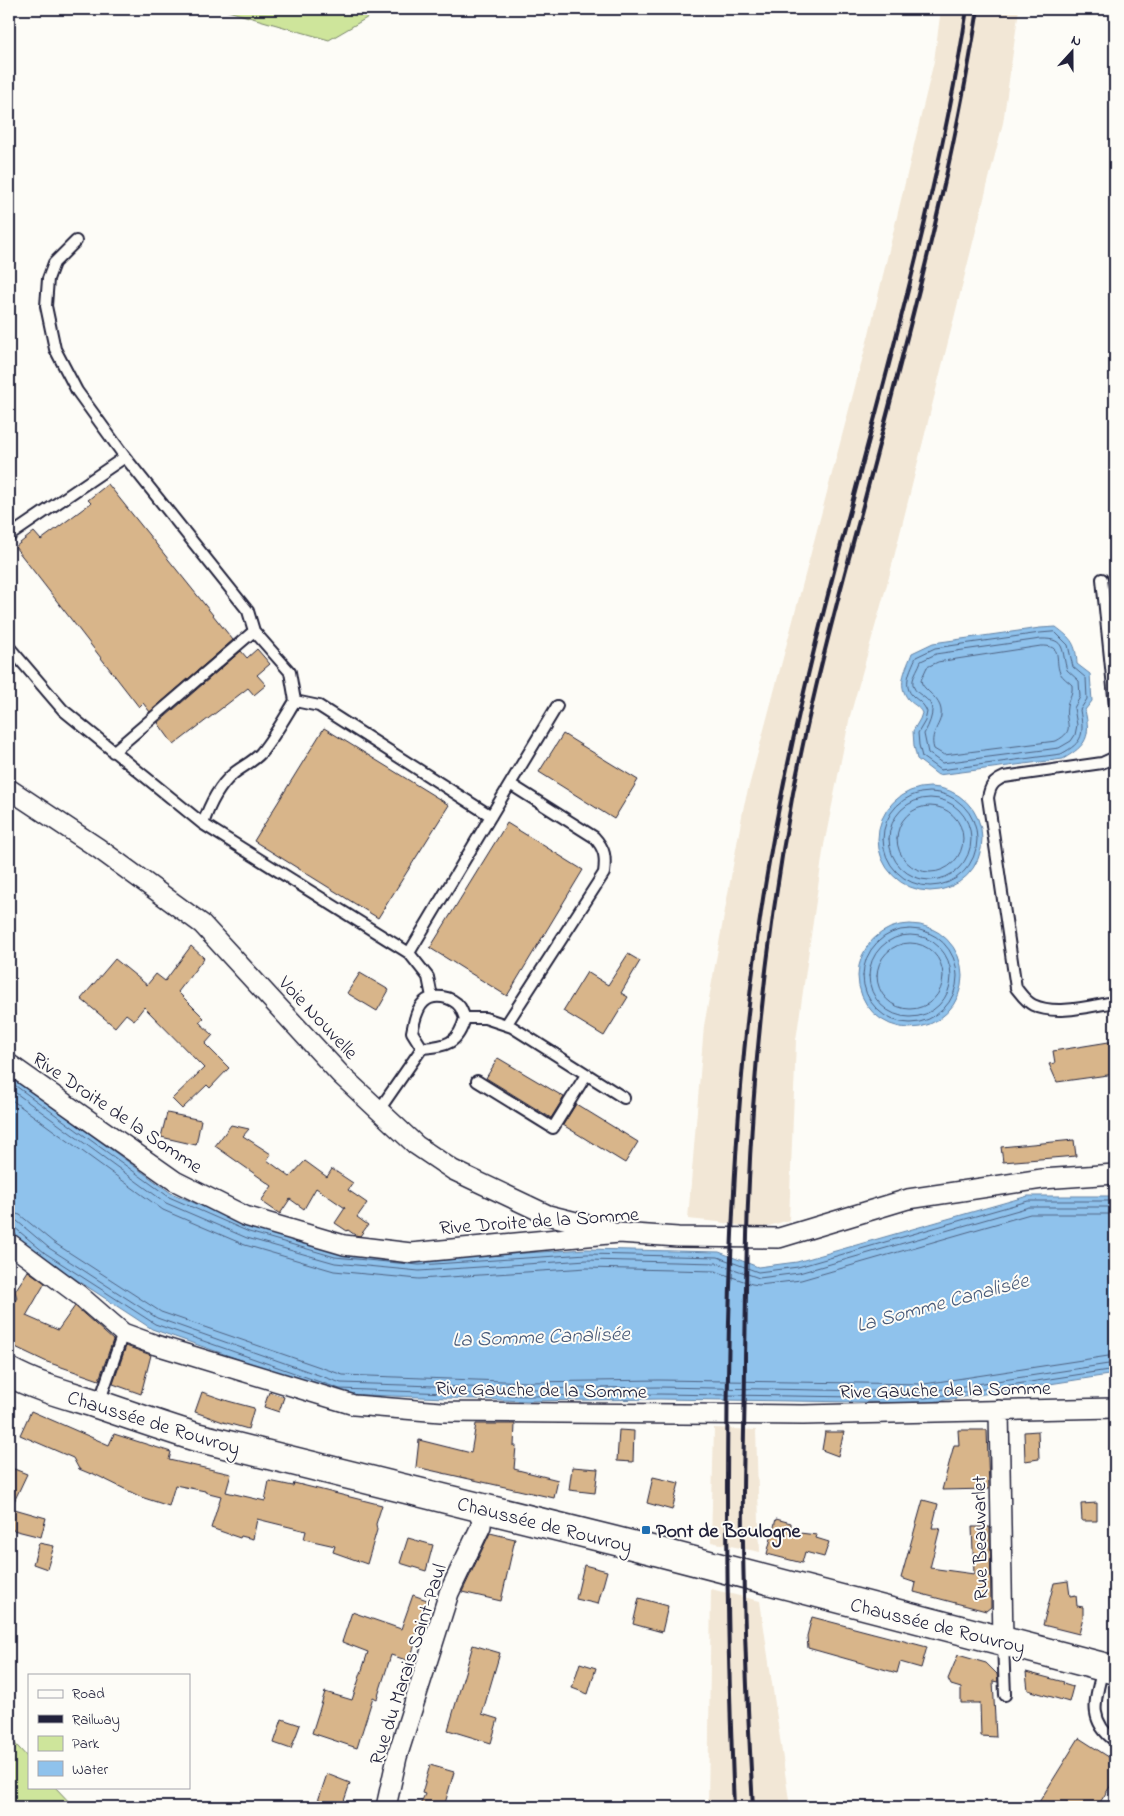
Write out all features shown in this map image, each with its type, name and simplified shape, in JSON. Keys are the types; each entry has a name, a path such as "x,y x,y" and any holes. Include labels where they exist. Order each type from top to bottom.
{"main road":[{"name":"Chaussée de Rouvroy","path":"9,1372 42,1388 99,1405 155,1425 482,1509 644,1548 1002,1642 1109,1668"}],"street":[{"name":"Voie Nouvelle","path":"9,789 98,848 202,924 341,1075 416,1145 453,1170 548,1214 619,1233"},
{"name":"Rive Droite de la Somme","path":"9,1064 175,1181 245,1216 344,1245 411,1253 619,1233 678,1237 779,1238 908,1199 1042,1179 1115,1174"},
{"name":"Rive Gauche de la Somme","path":"9,1243 79,1295 123,1333 354,1405 441,1412 803,1415 1115,1408"},
{"name":"Rue Beauvarlet","path":"998,1410 1002,1642"},
{"name":"Rue du Marais Saint-Paul","path":"386,1807 397,1757 449,1593 481,1526 482,1509"}],"lane":[{"path":"76,241 54,263 48,279 46,306 55,349 77,391 125,457 248,611 254,631 290,672 294,701 275,734 259,755 231,775 216,794 203,824"},
{"path":"9,536 125,457"},
{"path":"1102,578 1115,707"},
{"path":"114,752 254,631"},
{"path":"9,647 63,710 203,824 409,953 428,977 432,997"},
{"path":"294,701 319,706 491,816"},
{"path":"409,953 557,706"},
{"path":"1115,757 1102,764 1004,777 996,780 990,788 988,798 1016,988 1032,1005 1052,1011 1115,1002"},
{"path":"506,1025 604,873 606,858 602,846 594,837 510,784"},
{"path":"432,997 446,997 459,1005 465,1018 462,1030 453,1042 440,1047 422,1048 412,1032 414,1020 423,1003 432,997"},
{"path":"465,1018 485,1018 512,1027 624,1098"},
{"path":"379,1110 422,1048"},
{"path":"477,1081 553,1128 586,1075"},
{"path":"99,1405 123,1333"},
{"name":"Rue Beauvarlet","path":"1002,1642 1005,1695"},
{"path":"1109,1668 1094,1705 1098,1721 1104,1733 1115,1741"}],"shaded area":[{"path":"941,9 1019,9 1003,123 889,577 850,716 824,845 796,1040 789,1220 759,1229 688,1219 704,1026 744,805 869,334 934,61"},
{"path":"714,1428 756,1430 760,1552 711,1542"},
{"path":"711,1589 760,1601 790,1807 708,1807"}],"green space":[{"path":"221,9 382,9 329,40"},
{"path":"9,1737 28,1758 28,1788 56,1788 74,1807 9,1807"}],"water":[{"path":"1056,627 1072,642 1076,651 1077,664 1090,674 1092,701 1085,710 1087,734 1077,749 1063,759 938,775 917,759 913,731 922,713 908,699 903,687 904,676 912,653 933,643"},
{"path":"930,787 950,791 967,802 978,819 982,839 978,859 967,876 950,887 930,891 910,887 893,876 882,859 878,839 882,819 893,802 910,791"},
{"path":"910,924 930,928 947,939 958,956 962,976 958,996 947,1013 930,1024 910,1028 890,1024 873,1013 862,996 858,976 862,956 873,939 890,928"},
{"name":"La Somme Canalisée","path":"9,1075 171,1193 251,1227 419,1260 587,1249 719,1252 758,1267 797,1262 1028,1196 1115,1196 1115,1374 925,1403 659,1399 528,1401 339,1394 152,1329 42,1257 9,1229"}],"building":[{"path":"108,484 233,640 150,712 143,703 139,707 15,547 34,532 41,540 91,503 88,500"},
{"path":"257,649 270,664 257,675 266,685 254,695 248,688 174,745 158,723 241,651 247,658"},
{"path":"324,728 449,805 378,918 254,841"},
{"path":"563,734 638,780 614,819 539,772"},
{"path":"507,823 583,870 507,996 430,948"},
{"path":"191,946 204,958 178,992 204,1018 199,1022 213,1035 205,1044 229,1068 210,1088 207,1085 182,1109 172,1099 204,1068 144,1007 134,1020 126,1014 115,1027 81,999 115,959 147,985 156,974 165,981"},
{"path":"628,954 640,961 621,993 628,997 604,1036 563,1011 587,972 608,985"},
{"path":"360,973 389,990 377,1011 347,993"},
{"path":"1115,1041 1115,1074 1057,1082 1049,1064 1055,1063 1053,1051"},
{"path":"498,1058 564,1097 551,1118 486,1078"},
{"path":"576,1104 638,1142 625,1163 563,1125"},
{"path":"167,1113 201,1120 196,1145 161,1137"},
{"path":"231,1125 249,1129 243,1136 271,1154 267,1160 290,1177 305,1161 327,1177 332,1169 353,1183 348,1190 367,1203 357,1217 368,1225 360,1236 347,1231 335,1223 345,1208 316,1188 304,1209 290,1199 280,1214 261,1201 272,1186 215,1146"},
{"path":"1074,1140 1076,1156 1003,1162 1001,1147"},
{"path":"28,1271 45,1283 26,1316 58,1330 75,1306 113,1340 99,1380 47,1362 9,1344 9,1309 17,1298 15,1291"},
{"path":"126,1346 151,1355 141,1394 113,1384"},
{"path":"202,1392 254,1408 248,1429 195,1412"},
{"path":"269,1392 284,1397 279,1412 264,1407"},
{"path":"31,1411 109,1445 114,1434 171,1452 169,1460 231,1474 226,1492 265,1501 269,1481 293,1486 294,1483 382,1505 367,1564 333,1552 335,1546 304,1539 306,1531 257,1519 253,1539 241,1536 240,1538 211,1528 221,1496 175,1485 169,1506 141,1497 92,1473 79,1469 73,1458 20,1435"},
{"path":"476,1424 515,1424 514,1469 558,1480 554,1498 416,1467 419,1440 471,1453"},
{"path":"619,1430 634,1431 633,1462 617,1461"},
{"path":"958,1430 987,1430 989,1489 942,1490 954,1445 959,1445"},
{"path":"1038,1431 1039,1459 1025,1461 1024,1432"},
{"path":"825,1432 844,1432 838,1456 822,1450"},
{"path":"9,1467 27,1474 11,1508 46,1518 41,1537 9,1529"},
{"path":"572,1467 598,1469 595,1493 569,1490"},
{"path":"653,1477 679,1483 672,1510 647,1503"},
{"path":"923,1500 938,1504 932,1528 940,1528 930,1568 974,1574 972,1527 990,1527 991,1607 986,1611 914,1592 916,1583 901,1578"},
{"path":"1097,1503 1097,1521 1082,1521 1081,1504"},
{"path":"776,1519 791,1523 791,1532 817,1535 816,1538 829,1542 824,1557 805,1552 802,1563 767,1554"},
{"path":"490,1533 515,1539 501,1601 462,1592"},
{"path":"408,1538 433,1545 426,1571 400,1563"},
{"path":"39,1543 54,1546 47,1569 33,1564"},
{"path":"584,1565 607,1571 598,1604 576,1599"},
{"path":"1068,1581 1070,1596 1076,1595 1077,1606 1083,1607 1079,1634 1043,1625 1054,1583"},
{"path":"413,1595 427,1600 414,1638 417,1639 409,1661 391,1655 377,1699 373,1697 357,1748 312,1733 325,1692 352,1700 368,1652 342,1642 352,1612 401,1629"},
{"path":"639,1598 668,1606 662,1632 633,1624"},
{"path":"812,1617 927,1647 921,1668 900,1662 897,1673 808,1648 807,1636"},
{"path":"473,1645 500,1653 482,1714 498,1719 491,1743 448,1730"},
{"path":"958,1655 986,1663 997,1674 998,1682 993,1681 996,1737 981,1736 980,1703 961,1703 961,1688 951,1685 948,1679"},
{"path":"580,1663 596,1668 588,1694 572,1688"},
{"path":"1026,1672 1064,1682 1063,1684 1073,1687 1069,1702 1028,1690"},
{"path":"282,1719 300,1725 291,1749 274,1743"},
{"path":"1079,1738 1115,1761 1115,1779 1097,1807 1036,1807"},
{"path":"430,1765 454,1772 444,1807 419,1807 425,1794 422,1793"},
{"path":"327,1774 350,1783 342,1807 316,1807"}],"railway":[{"path":"734,1807 727,1565 729,1322 733,1205 741,1088 753,972 770,856 791,749 816,643 925,222 948,116 967,9"},
{"path":"753,1807 746,1675 743,1542 746,1261 750,1152 769,946 784,844 808,724 940,201 967,73 978,9"}],"place":[{"name":"Pont de Boulogne","path":"646,1530"}]}
